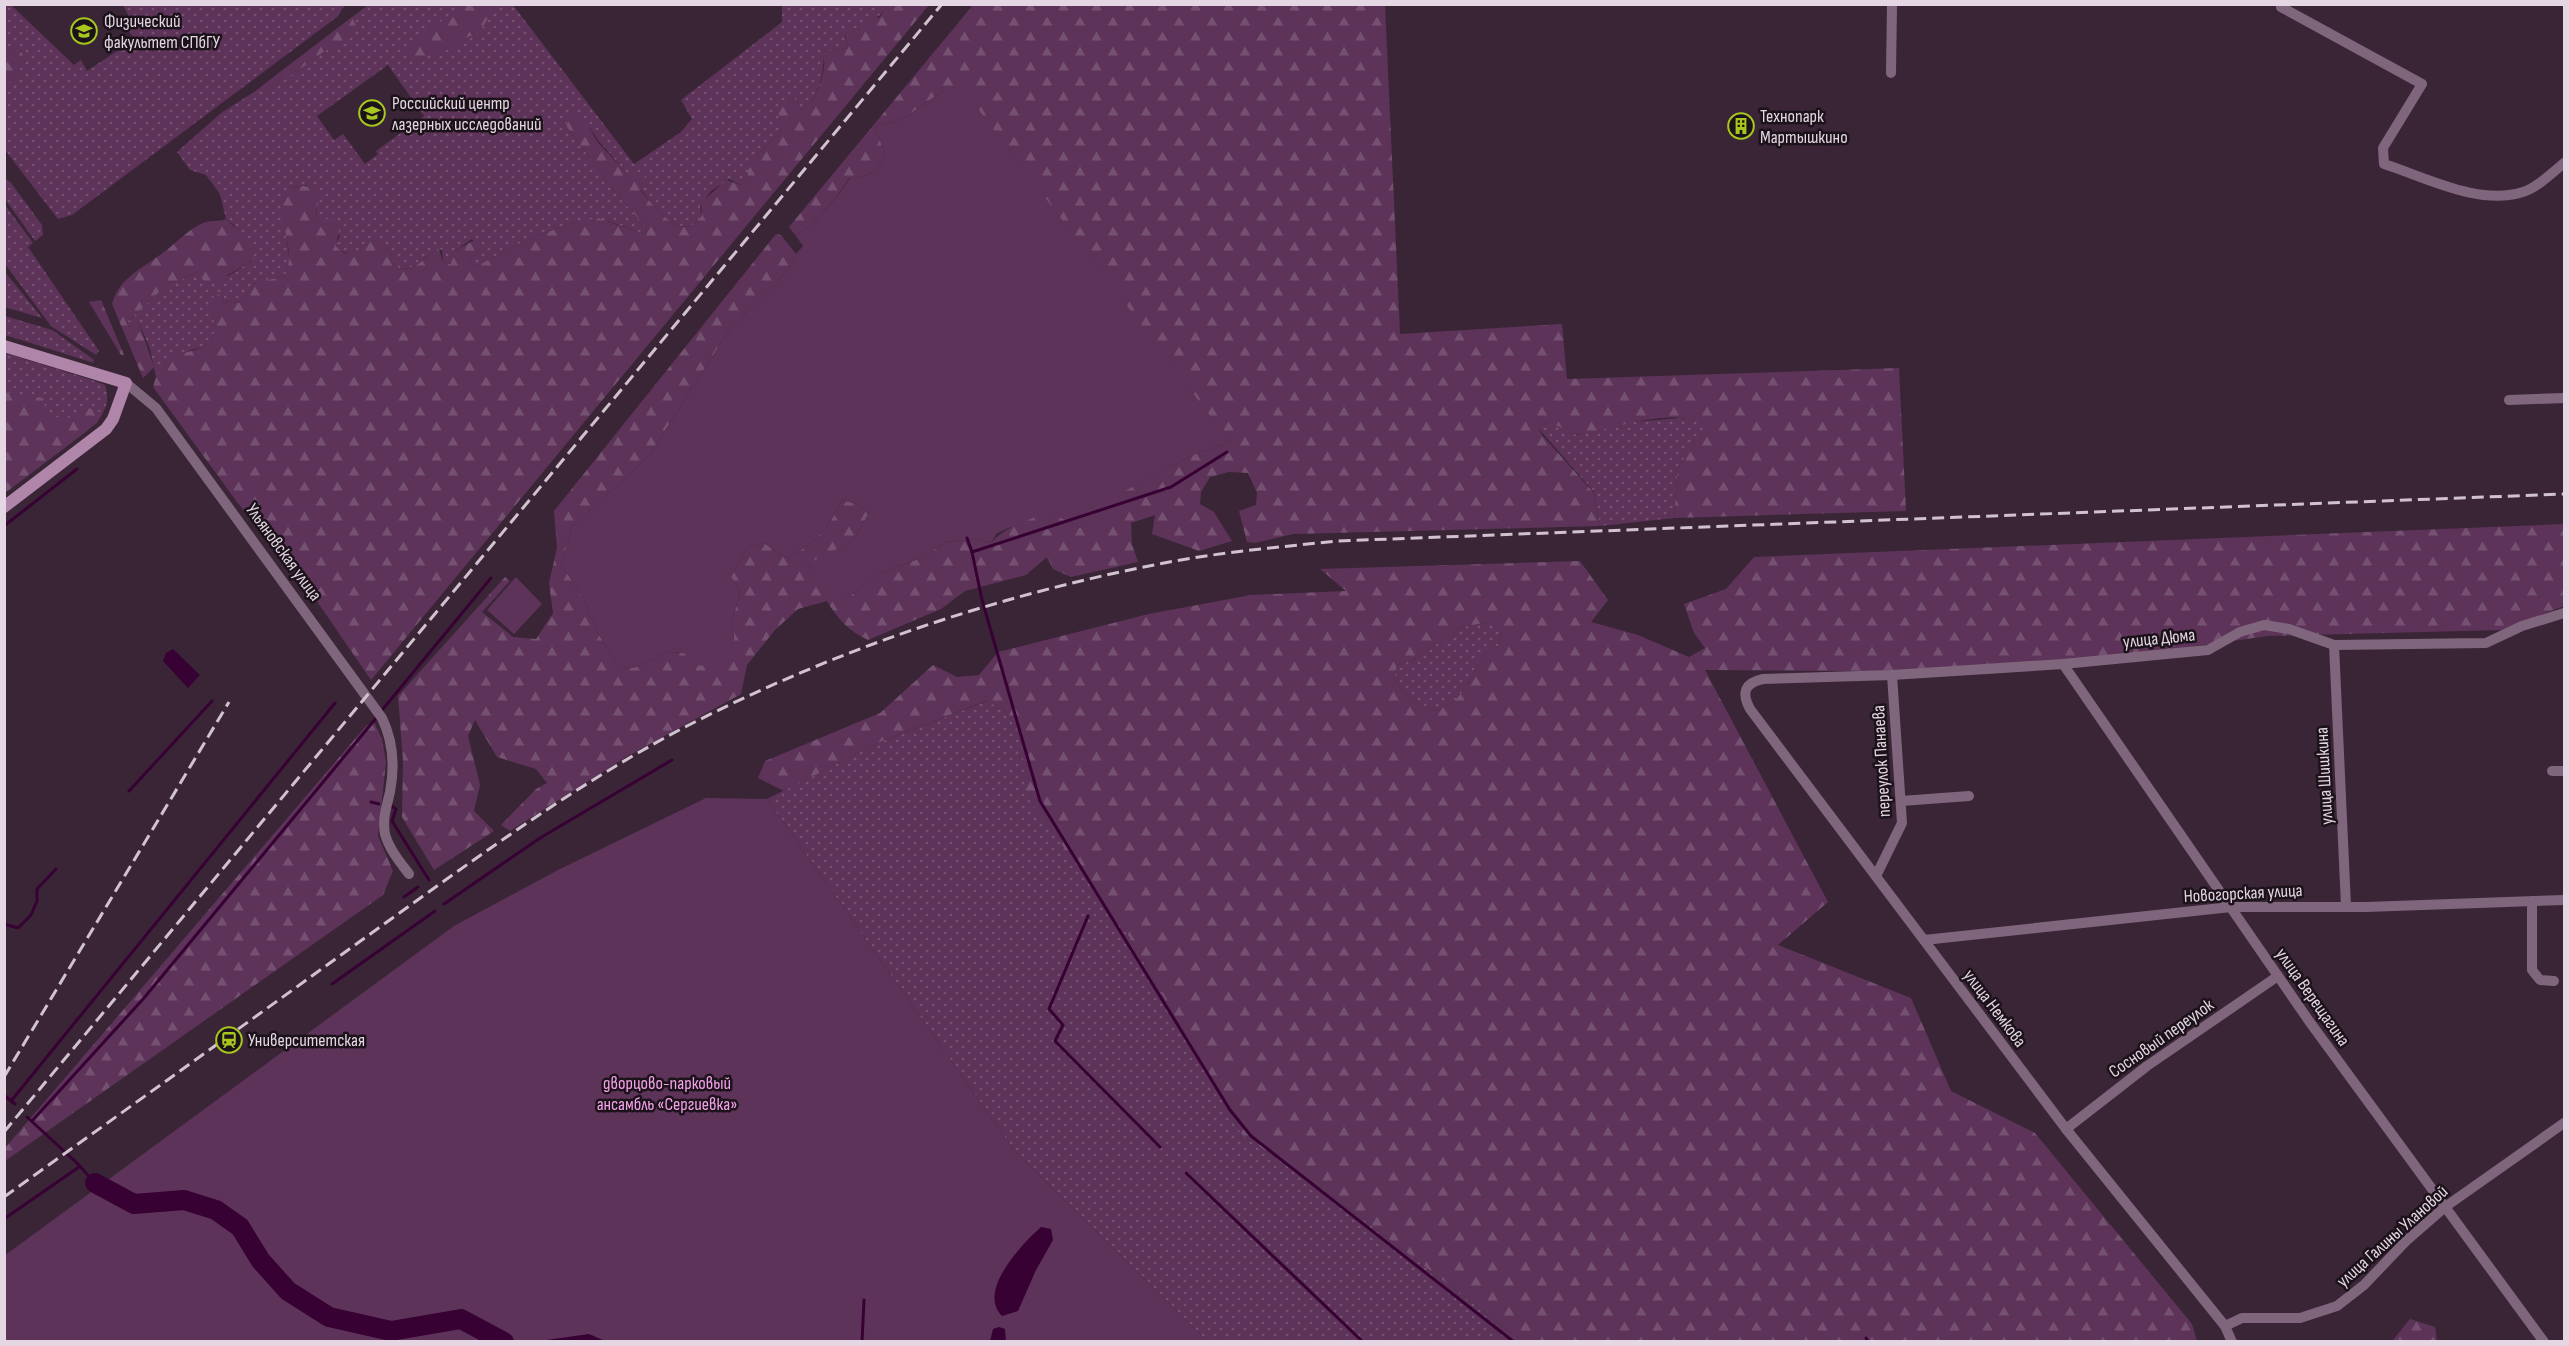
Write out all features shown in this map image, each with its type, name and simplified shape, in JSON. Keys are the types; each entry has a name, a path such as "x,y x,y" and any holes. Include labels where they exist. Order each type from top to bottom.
{"street":[{"path":"1891,73 1892,4"},
{"path":"2281,7 2422,84 2383,148 2384,164 2463,190 2492,196 2524,192 2565,163"},
{"name":"Ульяновская улица","path":"4,346 126,382 156,408 382,718 391,736 393,763 385,808 385,835 398,860 409,874"},
{"path":"4,507 102,433 113,419 126,382"},
{"path":"2509,400 2565,398"},
{"name":"улица Дюма","path":"1746,688 1752,681 1763,679 1892,675 2063,664 2208,650 2240,632 2264,625 2289,629 2334,645 2487,643 2522,626 2565,613"},
{"name":"улица Шишкина","path":"2334,645 2346,906"},
{"name":"улица Верещагина","path":"2063,664 2278,976 2544,1341"},
{"name":"переулок Панаева","path":"1876,876 1902,823 1892,675"},
{"name":"улица Немкова","path":"1746,688 1744,698 1750,709 2066,1129 2225,1326 2232,1341"},
{"path":"2552,771 2565,771"},
{"path":"1901,801 1969,796"},
{"name":"Новогорская улица","path":"1924,940 2231,907 2565,900"},
{"path":"2532,901 2532,970 2540,980 2554,981"},
{"name":"Сосновый переулок","path":"2066,1129 2147,1066 2278,976"},
{"name":"улица Галины Улановой","path":"2225,1326 2242,1317 2300,1318 2337,1306 2364,1285 2406,1241 2445,1207 2565,1123"}],"green space":[{"path":"5,5 11,5 74,65 81,60 87,71 135,39 125,26 133,24 123,5 345,5 337,17 72,215 58,219 5,150 5,83 13,80 25,61 15,50 5,53"},
{"path":"368,5 513,5 634,164 681,132 692,119 681,100 782,22 782,5 884,5 885,9 873,20 845,35 847,48 823,52 822,76 812,101 801,110 794,96 779,110 781,132 754,158 748,180 741,185 729,179 711,191 700,207 702,215 694,224 684,227 664,216 645,195 633,177 627,178 590,128 567,127 618,196 647,228 646,235 608,221 576,222 528,239 475,267 469,262 481,249 472,239 456,250 452,264 443,262 442,250 439,249 414,266 403,269 396,267 388,247 351,255 337,249 336,243 340,236 316,218 317,208 307,185 292,187 285,225 290,264 285,276 267,280 262,277 238,303 227,301 223,304 224,298 218,294 212,299 215,327 210,344 193,349 175,359 156,377 150,349 139,323 129,327 126,323 170,282 179,281 196,272 228,276 255,259 234,225 226,219 220,194 206,175 190,170 177,152 221,113 254,92","holes":["388,65 424,116 376,151 378,154 365,164 343,134 334,140 317,116"]},
{"path":"466,5 491,5 490,15 479,33 465,38 451,49 412,60 407,49 411,41"},
{"path":"884,5 929,5 371,680 314,597 237,502 153,387 162,366 168,361 175,356 210,344 214,324 212,313 207,305 210,299 218,294 224,298 223,304 228,301 238,303 262,277 268,280 285,276 289,253 281,210 285,191 304,186 316,193 318,203 316,218 322,221 330,218 335,221 339,227 336,246 344,253 353,254 368,241 379,240 388,247 396,267 403,269 414,266 439,249 443,262 451,264 456,250 478,238 484,246 469,262 475,267 528,239 576,222 598,218 646,235 647,228 618,196 567,127 567,116 572,115 581,118 586,123 597,141 618,163 627,178 637,173 643,174 647,180 641,191 661,214 678,225 687,227 695,224 702,215 701,203 726,180 741,185 748,180 748,171 754,158 781,132 778,110 787,97 794,96 801,110 810,104 822,78 823,52 847,48 845,30 858,29 871,16 879,18 884,11"},
{"path":"973,5 1385,5 1400,334 1562,324 1567,379 1899,368 1906,511 1674,518 1678,467 1707,425 1676,418 1644,420 1580,434 1571,433 1558,426 1541,424 1539,429 1542,435 1594,493 1600,526 1293,534 1255,543 1247,542 1239,511 1256,505 1257,493 1248,473 1229,472 1210,477 1201,492 1200,504 1214,512 1232,541 1199,551 1152,534 1155,515 1131,523 1132,544 1138,562 1071,577 1053,569 1047,557 1026,575 965,591 941,609 868,640 844,624 827,601 798,609 775,630 747,665 741,694 626,757 510,831 501,825 536,789 547,783 536,769 497,757 475,720 468,736 480,785 474,811 494,831 434,870 402,817 403,761 398,696 505,577 510,581 482,612 513,637 536,639 553,613 549,583 557,548 554,511 776,234 781,235 796,254 792,266 730,329 649,456 572,527 561,564 584,599 596,630 620,669 637,667 666,652 684,653 734,639 732,621 740,592 731,577 747,548 764,543 786,558 820,535 842,500 857,504 869,513 853,541 807,565 847,598 882,572 924,557 945,542 975,539 991,543 1018,524 1050,513 1081,528 1113,509 1120,493 1195,454 1230,442 944,90 903,119 875,127 885,154 876,169 862,177 849,178 826,210 796,236 789,227"},
{"path":"352,17 356,26 355,32 345,44 326,50 268,92 262,90 262,86"},
{"path":"15,50 22,53 25,61 13,80 5,83 5,53"},
{"path":"960,85 1230,442 1195,454 1121,493 1113,517 1099,526 1081,528 1051,513 1040,515 997,533 991,543 975,539 945,542 924,557 882,572 847,598 829,588 807,564 853,541 869,513 857,504 842,500 820,535 786,558 764,543 747,548 731,577 740,592 732,621 734,639 730,658 718,667 694,665 684,653 666,652 637,667 620,669 596,630 584,599 561,564 572,527 649,456 730,329 792,266 796,254 803,246 796,236 826,210 850,178 862,177 876,169 885,154 875,127 903,119 944,90"},
{"path":"5,178 42,225 43,235 35,241 5,199"},
{"path":"5,205 33,243 28,247 99,351 96,355 51,326 5,264"},
{"path":"226,219 250,241 255,259 216,282 205,282 196,272 179,281 170,282 126,323 129,327 139,323 154,367 143,378 112,304 115,295 130,276 163,253 190,230 206,222"},
{"path":"5,272 42,318 5,307"},
{"path":"101,300 124,355 121,355 89,302"},
{"path":"5,316 52,330 93,359 94,363 5,335"},
{"path":"5,353 105,385 107,401 97,423 5,493"},
{"path":"5,392 43,398 47,415 66,419 86,408 96,409 102,415 88,430 5,493"},
{"path":"1680,418 1695,419 1708,425 1678,467 1674,518 1600,526 1594,492 1539,429 1541,424 1551,423 1577,435 1621,423"},
{"path":"2564,524 2564,606 2502,630 2268,636 2008,672 1705,670 1828,902 1778,945 1911,998 1951,1091 2035,1133 2192,1324 2197,1341 1522,1341 1333,1196 1242,1135 1130,938 1025,794 1022,736 1004,710 986,701 880,742 784,791 758,778 765,761 880,713 933,665 957,677 979,675 998,652 1149,614 1251,595 1346,591 1320,569 1580,561 1608,600 1591,622 1638,635 1689,657 1705,648 1694,633 1684,604 1726,589 1754,557","holes":["1489,622 1502,633 1499,645 1480,660 1462,693 1438,711 1413,699 1394,678 1397,665 1413,660 1462,627"]},
{"path":"516,577 542,604 514,634 487,610"},
{"path":"1490,622 1502,633 1499,645 1480,660 1462,693 1438,711 1413,699 1394,678 1397,665 1413,660 1462,627"},
{"path":"987,701 1004,710 1022,736 1026,794 1130,938 1242,1135 1333,1196 1522,1341 1207,1341 1014,1150 767,799 880,742"},
{"path":"374,722 382,739 386,762 378,836 393,871 383,895 5,1161 5,1148 366,726"},
{"name":"дворцово-парковый ансамбль «Сергиевка»","path":"706,798 767,799 1014,1150 1207,1341 5,1341 4,1256 454,926 558,870"},
{"path":"2410,1319 2435,1327 2437,1341 2392,1341"}],"shaded area":[{"path":"173,649 200,675 188,688 163,661 166,653"},
{"path":"1041,1227 1051,1229 1053,1240 1036,1270 1018,1311 1002,1316 996,1306 995,1294 998,1282 1013,1256"},
{"path":"999,1327 1005,1329 1006,1341 990,1341 993,1329"},
{"path":"589,1334 605,1341 539,1341"}],"waterway":[{"path":"1227,452 1171,487 972,552 982,600 1040,801 1230,1110 1251,1136 1514,1342"},
{"path":"4,526 77,469"},
{"path":"967,538 972,552"},
{"path":"383,709 491,578"},
{"path":"129,791 212,701"},
{"path":"11,1101 335,703"},
{"path":"32,1121 144,998 377,717"},
{"path":"444,904 540,838 672,760"},
{"path":"371,802 379,804"},
{"path":"391,806 396,809 392,821 429,880"},
{"path":"4,924 18,928 31,915 37,901 37,889 56,869"},
{"path":"404,897 418,887"},
{"path":"332,984 435,911"},
{"path":"1088,916 1049,1009 1063,1025 1055,1041 1160,1147"},
{"path":"4,1095 15,1104"},
{"path":"27,1117 77,1163 95,1183"},
{"path":"4,1219 79,1167"},
{"path":"1186,1173 1363,1342"},
{"path":"95,1183 134,1204 184,1200 216,1210 240,1227 261,1261 288,1291 329,1317 391,1331 461,1319 504,1342"},
{"path":"862,1342 864,1300"},
{"path":"1866,1338 1868,1342"}],"railway":[{"path":"4,1132 942,4"},
{"path":"4,1197 492,847 568,796 645,749 742,699 859,649 979,608 1040,591 1185,559 1338,541 2564,494"},
{"path":"4,1077 229,702"}],"place":[{"name":"Физический факультет СПбГУ","path":"84,31"},
{"name":"Российский центр лазерных исследований","path":"372,113"},
{"name":"Технопарк Мартышкино","path":"1741,126"},
{"name":"Университетская","path":"229,1040"}]}
